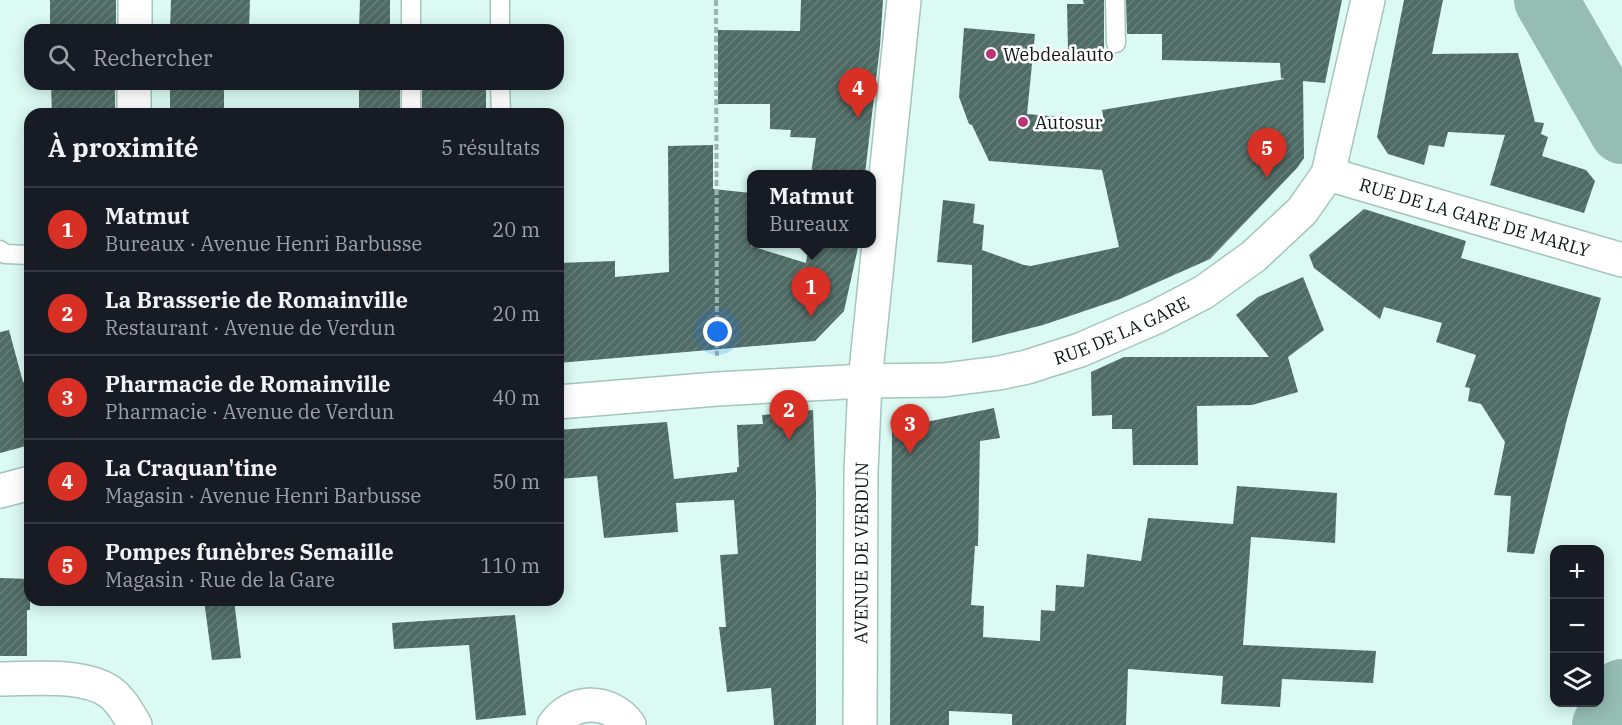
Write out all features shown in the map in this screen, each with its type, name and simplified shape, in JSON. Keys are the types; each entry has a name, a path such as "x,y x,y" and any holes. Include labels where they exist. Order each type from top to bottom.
{"main road":[{"path":"135,0 135,24"},
{"name":"AVENUE DE VERDUN","path":"860,725 861,471 865,381 904,0"},
{"path":"1328,174 1368,0"},
{"path":"134,90 134,108"},
{"name":"RUE DE LA GARE","path":"564,402 717,389 865,381 943,380 999,374 1054,359 1126,331 1204,292 1254,256 1302,211 1328,174"},
{"name":"RUE DE LA GARE DE MARLY","path":"1328,174 1621,260"},
{"path":"0,491 24,485"},
{"path":"0,679 68,679 96,685 109,692 120,702 135,725"},
{"path":"554,725 567,712 588,705 610,708 628,725"}],"lane":[{"path":"411,0 411,24"},
{"path":"500,0 500,24"},
{"path":"1115,0 1116,43"},
{"path":"411,90 411,108"},
{"path":"500,90 501,108"},
{"path":"0,250 5,254 24,255"}],"path":[{"path":"716,0 717,389"}],"building":[{"path":"50,0 116,0 116,24 50,24"},
{"path":"171,0 250,0 249,24 170,24"},
{"path":"360,0 390,0 390,24 359,24"},
{"path":"801,0 883,0 865,170 812,170 816,138 790,137 791,130 770,129 770,104 718,104 718,30 800,31"},
{"path":"1083,0 1104,0 1104,53 1068,50 1067,4 1084,4"},
{"path":"1126,0 1342,0 1325,83 1303,81 1304,158 1210,259 1120,299 1043,325 972,343 972,265 937,262 943,200 975,204 973,223 984,225 982,250 1024,265 1031,266 1119,247 1102,170 989,161 972,125 969,124 959,97 964,28 1035,34 1027,114 1104,121 1102,110 1285,79 1281,78 1280,63 1162,60 1162,34 1127,34"},
{"path":"1404,0 1443,0 1432,54 1518,53 1535,122 1544,123 1541,134 1548,137 1542,156 1586,170 1595,181 1584,213 1490,185 1505,135 1448,132 1444,147 1429,145 1424,165 1388,154 1377,137"},
{"path":"51,90 115,90 115,108 52,108"},
{"path":"170,90 224,90 224,108 170,108"},
{"path":"359,90 400,90 400,108 359,108"},
{"path":"422,90 486,90 486,108 422,108"},
{"path":"713,145 713,189 747,193 747,248 757,248 806,263 808,248 858,248 844,311 815,341 564,362 564,263 615,261 615,277 669,272 668,146"},
{"path":"1364,209 1466,241 1461,258 1601,298 1567,419 1534,554 1507,552 1511,496 1494,495 1505,442 1481,404 1468,401 1470,388 1465,387 1476,355 1436,342 1442,323 1384,307 1380,319 1314,268 1309,255"},
{"path":"1303,277 1324,330 1288,357 1298,392 1252,405 1197,406 1198,465 1133,465 1132,429 1112,429 1112,415 1092,416 1091,372 1124,357 1269,357 1236,315 1258,297"},
{"path":"9,330 24,382 24,447 0,453 0,332"},
{"path":"994,408 1000,438 980,441 978,546 975,546 971,605 984,606 983,637 1040,641 1041,610 1055,611 1056,585 1084,587 1087,554 1141,561 1148,518 1233,524 1237,486 1337,493 1335,543 1251,537 1243,645 1376,651 1373,683 1282,679 1280,707 1221,704 1223,676 1128,669 1126,725 1012,725 1012,714 949,711 949,725 890,725 892,429"},
{"path":"813,410 816,493 816,725 774,725 771,688 727,692 719,627 726,627 720,555 738,554 734,500 676,503 678,532 604,538 597,476 564,479 564,430 667,422 674,479 737,472 737,467 739,467 737,425 763,424 762,415"},
{"path":"0,578 24,579 24,606 30,606 30,610 27,610 27,656 0,656"},
{"path":"205,606 235,606 241,658 212,660"},
{"path":"515,615 526,715 476,720 469,645 394,649 392,623"}],"waterway":[{"path":"1546,0 1622,132"},
{"path":"1604,725 1622,691"}],"place":[{"name":"Webdealauto","path":"991,54"},
{"name":"La Craquan'tine","path":"858,118"},
{"name":"Autosur","path":"1023,122"},
{"name":"Pompes funèbres Semaille","path":"1267,178"},
{"name":"Matmut","path":"811,317"},
{"name":"La Brasserie de Romainville","path":"789,440"},
{"name":"Pharmacie de Romainville","path":"910,454"}]}
